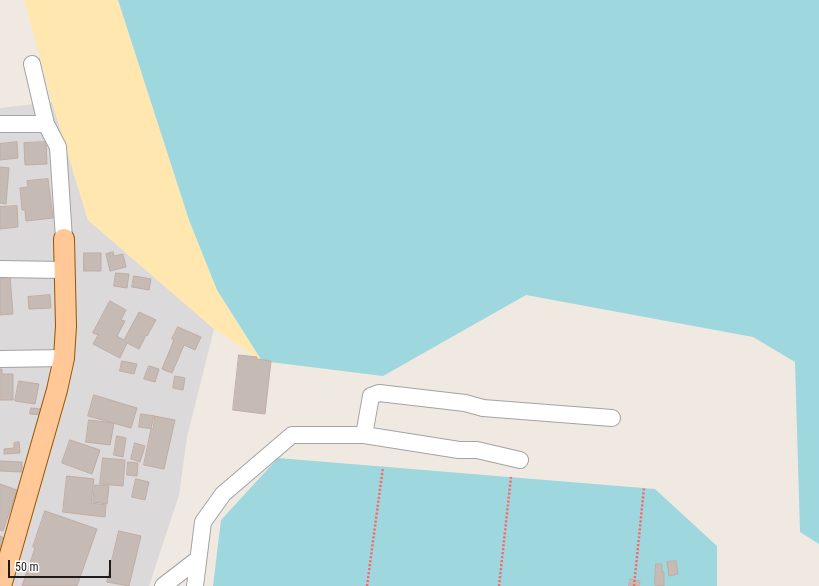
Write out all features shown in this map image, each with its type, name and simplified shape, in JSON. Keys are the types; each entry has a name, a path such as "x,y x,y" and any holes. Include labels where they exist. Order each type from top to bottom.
{"main road":[{"path":"1,586 57,390 64,358 66,326 64,239"}],"street":[{"path":"32,64 46,124 58,147 64,239"},
{"path":"0,124 46,124"},
{"path":"0,269 64,270"},
{"path":"0,358 64,358"},
{"path":"364,435 371,396 379,393 465,403 483,408 612,418"},
{"path":"195,586 203,522 223,494 292,435 364,435 459,450 477,450 520,460"},
{"path":"163,586 198,559"}],"path":[{"path":"367,586 384,467"},
{"path":"499,586 511,477"},
{"path":"634,586 644,488"}],"shaded area":[{"path":"52,102 88,220 214,329 187,437 179,495 149,586 0,586 0,108"}],"sand":[{"path":"24,0 118,0 189,220 217,290 262,361 214,329 88,220 52,102"}],"water":[{"path":"118,0 819,0 819,544 800,532 795,362 753,337 526,295 383,376 262,361 217,290 189,220"},
{"path":"278,458 655,489 717,546 717,586 213,586 221,520"}],"building":[{"path":"17,142 18,158 0,160 0,144"},
{"path":"46,142 47,164 25,165 24,143"},
{"path":"0,167 9,168 6,204 0,203"},
{"path":"48,179 53,218 26,221 25,210 22,210 20,188 28,187 27,181"},
{"path":"17,206 18,227 0,229 0,207"},
{"path":"113,252 114,256 123,254 126,267 110,271 106,254"},
{"path":"84,253 101,253 101,271 84,271"},
{"path":"116,273 129,274 127,288 114,286"},
{"path":"10,276 13,314 0,315 0,277"},
{"path":"134,276 151,279 149,290 132,287"},
{"path":"50,295 51,308 29,309 28,297"},
{"path":"110,301 126,310 121,320 125,321 117,336 124,340 139,312 156,320 139,349 127,343 120,358 93,344 98,335 93,333"},
{"path":"178,327 201,337 195,350 184,345 172,373 162,369 174,340 172,339"},
{"path":"239,355 257,357 257,359 271,361 265,414 233,410"},
{"path":"122,361 137,364 134,374 120,371"},
{"path":"149,366 159,369 155,382 144,379"},
{"path":"0,369 2,369 2,374 13,374 13,400 0,400"},
{"path":"175,376 185,378 183,390 173,388"},
{"path":"19,381 39,384 35,404 15,401"},
{"path":"94,395 137,408 131,428 88,416"},
{"path":"31,408 43,409 42,415 30,414"},
{"path":"141,414 155,416 153,429 139,427"},
{"path":"154,416 175,420 164,469 144,465"},
{"path":"89,420 114,423 110,445 86,442"},
{"path":"117,436 126,438 123,457 114,455"},
{"path":"70,440 100,450 92,474 62,463"},
{"path":"19,442 20,453 4,454 4,449 14,448 14,443"},
{"path":"135,443 145,446 140,462 131,459"},
{"path":"103,458 125,460 123,486 100,484"},
{"path":"0,461 22,462 22,472 0,471"},
{"path":"128,462 138,463 137,476 127,475"},
{"path":"67,476 94,479 91,503 106,505 105,517 63,512"},
{"path":"136,479 149,482 145,500 132,497"},
{"path":"0,484 17,490 3,531 0,530"},
{"path":"95,485 109,486 107,504 93,502"},
{"path":"45,511 97,529 77,586 22,586 35,548 33,547"},
{"path":"119,531 141,536 129,586 107,582"},
{"path":"0,536 10,541 0,562"},
{"path":"676,561 678,574 669,576 667,562"},
{"path":"656,564 662,564 662,572 664,572 664,586 655,585"},
{"path":"630,579 640,581 639,586 629,586"}]}
